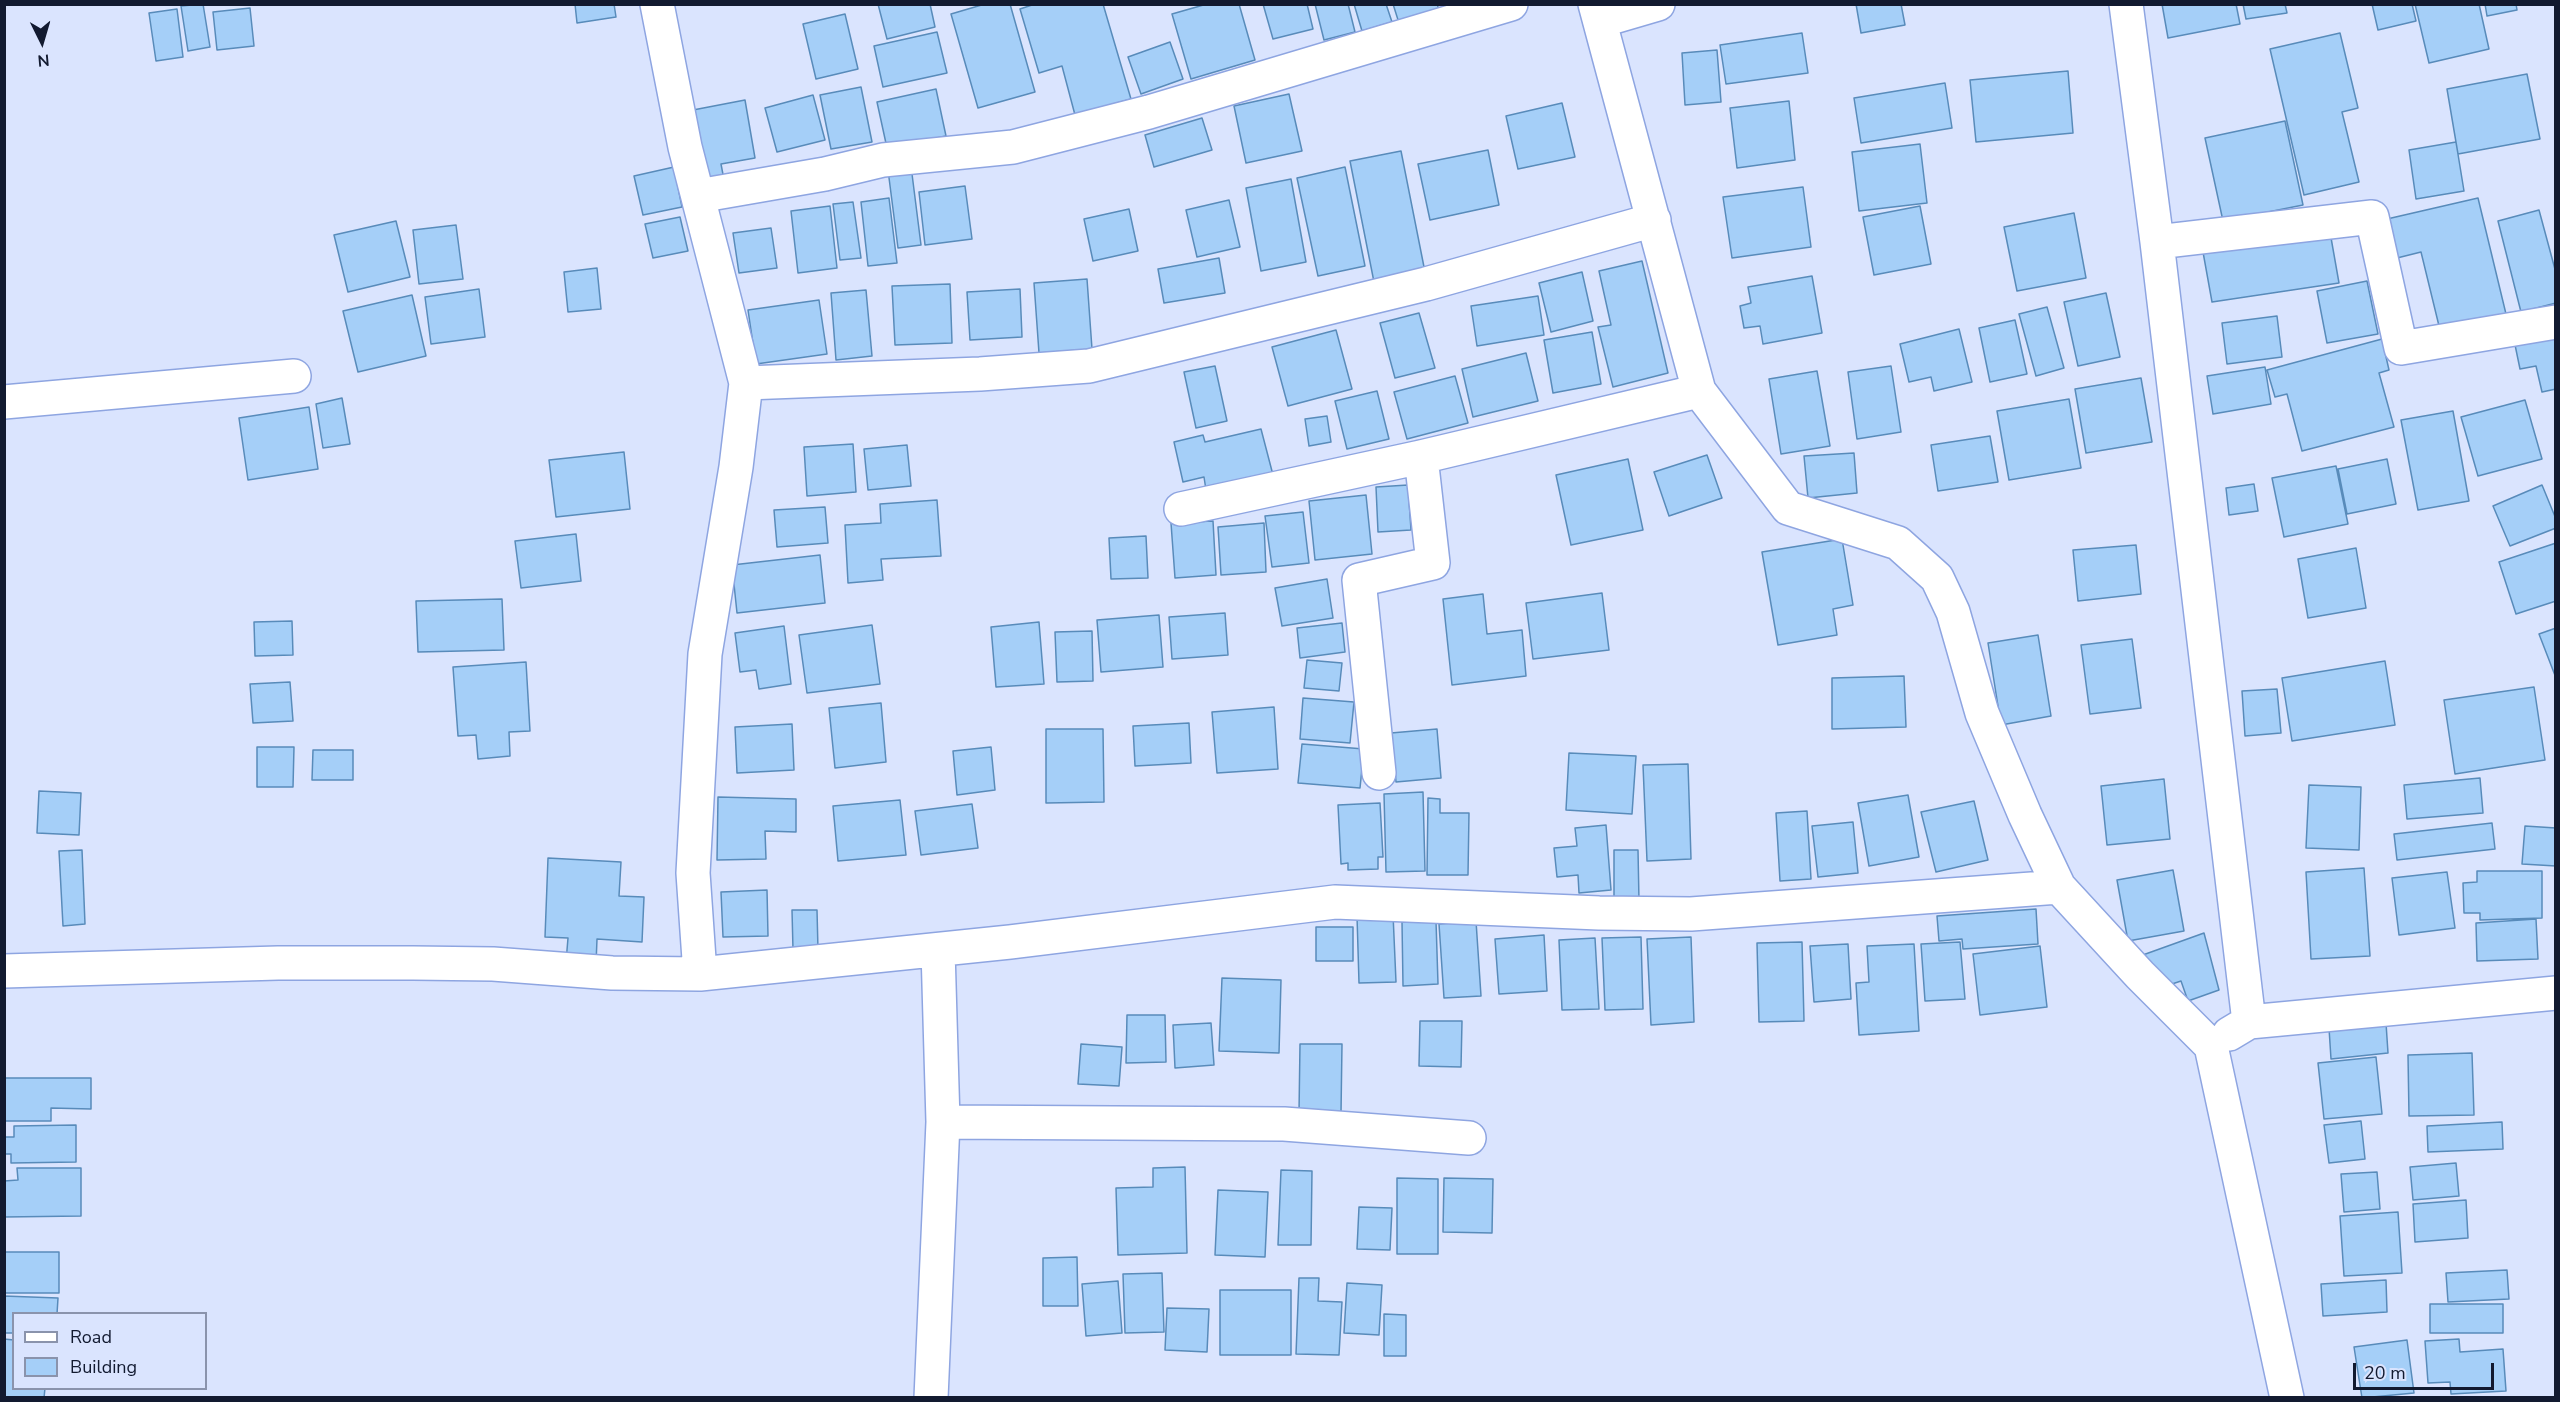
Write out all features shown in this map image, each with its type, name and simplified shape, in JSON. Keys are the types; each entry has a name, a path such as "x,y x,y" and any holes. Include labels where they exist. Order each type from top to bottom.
{"street":[{"path":"657,4 685,147 746,383 736,467 705,654 693,873 700,974"},
{"path":"698,196 825,174 883,160 1013,147 1149,112 1511,4"},
{"path":"1658,4 1597,13 1699,391 1788,508 1898,543 1937,578 1953,612 1982,713 2025,815 2059,887 2139,975 2211,1046 2287,1398"},
{"path":"2126,4 2157,242 2248,1022"},
{"path":"2157,242 2372,217 2401,348 2556,322"},
{"path":"746,383 980,374 1089,366 1209,339 1426,284 1654,220"},
{"path":"4,402 294,376"},
{"path":"1181,509 1421,457 1699,391"},
{"path":"1378,773 1359,580 1433,563 1421,457"},
{"path":"4,970 278,963 413,963 494,964 612,973 700,974 938,950 1335,902 1599,913 1691,914 2059,887"},
{"path":"931,1398 943,1122 938,950"},
{"path":"2211,1046 2248,1022 2556,993"},
{"path":"943,1122 1284,1124 1469,1138"}],"building":[{"path":"203,4 210,47 188,51 181,6"},
{"path":"575,4 614,4 616,17 577,23"},
{"path":"878,4 930,4 935,27 887,39"},
{"path":"985,4 1010,4 1035,92 978,108 951,14"},
{"path":"1035,4 1103,4 1131,99 1075,115 1062,66 1039,73 1020,9"},
{"path":"1207,4 1239,4 1255,60 1191,79 1172,14"},
{"path":"1263,4 1307,4 1313,29 1273,39"},
{"path":"1315,4 1348,4 1355,32 1324,40"},
{"path":"1354,4 1386,4 1392,22 1362,31"},
{"path":"1393,4 1437,4 1439,10 1399,23"},
{"path":"1856,4 1901,4 1905,25 1861,33"},
{"path":"2162,4 2236,4 2240,24 2168,38"},
{"path":"2243,4 2285,4 2287,13 2246,19"},
{"path":"2372,4 2412,4 2416,21 2378,30"},
{"path":"2415,4 2479,4 2489,49 2429,63"},
{"path":"2485,4 2516,4 2517,10 2487,16"},
{"path":"250,8 254,46 217,50 213,12"},
{"path":"177,9 183,57 156,61 149,13"},
{"path":"845,14 858,69 816,79 803,24"},
{"path":"937,32 947,73 883,87 874,46"},
{"path":"1802,33 1808,73 1726,84 1720,45"},
{"path":"2340,33 2358,108 2342,112 2359,182 2304,195 2270,49"},
{"path":"1170,42 1183,79 1141,94 1128,57"},
{"path":"1717,50 1721,102 1685,105 1682,53"},
{"path":"2068,71 2073,133 1976,142 1970,80"},
{"path":"2527,74 2540,139 2458,154 2447,89"},
{"path":"1945,83 1952,128 1861,143 1854,98"},
{"path":"861,87 872,142 831,149 820,95"},
{"path":"936,89 946,136 887,148 877,102"},
{"path":"1289,94 1302,151 1246,163 1234,106"},
{"path":"813,95 825,140 777,152 765,108"},
{"path":"745,100 755,158 721,164 725,185 706,189 693,110"},
{"path":"1789,101 1795,160 1737,168 1730,108"},
{"path":"1562,103 1575,157 1518,169 1506,116"},
{"path":"1202,118 1212,150 1154,167 1145,135"},
{"path":"2285,121 2303,205 2223,221 2205,138"},
{"path":"2456,142 2464,191 2416,199 2409,150"},
{"path":"1920,144 1927,203 1859,211 1852,152"},
{"path":"1488,150 1499,205 1430,220 1418,164"},
{"path":"1401,151 1425,272 1374,282 1350,161"},
{"path":"911,166 921,245 898,248 888,170"},
{"path":"674,167 682,207 643,215 634,176"},
{"path":"1345,167 1365,266 1318,276 1297,178"},
{"path":"1291,179 1306,262 1261,271 1246,188"},
{"path":"965,186 972,239 925,245 919,192"},
{"path":"1803,187 1811,247 1732,258 1723,197"},
{"path":"889,198 897,263 868,266 861,202"},
{"path":"2478,198 2506,314 2440,330 2421,252 2397,258 2387,219"},
{"path":"1229,200 1240,247 1197,257 1186,210"},
{"path":"853,202 861,258 840,260 833,204"},
{"path":"830,206 837,268 798,273 791,211"},
{"path":"1920,206 1931,264 1874,275 1863,217"},
{"path":"1129,209 1138,251 1093,261 1084,219"},
{"path":"2539,210 2556,273 2556,303 2521,312 2498,221"},
{"path":"2074,213 2086,278 2017,291 2004,227"},
{"path":"680,217 688,251 653,258 645,224"},
{"path":"396,221 410,277 348,292 334,235"},
{"path":"456,225 463,279 419,284 413,230"},
{"path":"771,228 777,268 739,273 733,233"},
{"path":"2330,232 2339,283 2212,302 2203,252"},
{"path":"1219,258 1225,293 1164,303 1158,269"},
{"path":"1642,261 1668,373 1613,387 1598,327 1611,325 1599,271"},
{"path":"597,268 601,309 568,312 564,272"},
{"path":"1582,272 1593,321 1551,332 1539,283"},
{"path":"1812,276 1822,333 1763,344 1760,326 1744,328 1740,306 1751,303 1748,287"},
{"path":"1087,279 1092,349 1039,353 1034,283"},
{"path":"2367,281 2378,334 2327,343 2317,291"},
{"path":"950,284 952,343 895,345 892,286"},
{"path":"479,289 485,337 431,344 425,297"},
{"path":"1020,289 1022,337 970,340 967,292"},
{"path":"866,290 872,356 836,360 831,293"},
{"path":"2106,293 2120,357 2078,366 2064,302"},
{"path":"412,295 426,356 358,372 343,311"},
{"path":"1538,296 1544,335 1477,346 1471,306"},
{"path":"819,300 827,354 756,364 748,310"},
{"path":"2047,307 2064,368 2036,376 2019,314"},
{"path":"1419,313 1435,368 1395,378 1380,323"},
{"path":"2277,316 2282,357 2227,364 2222,323"},
{"path":"2015,320 2027,374 1990,382 1979,328"},
{"path":"1959,329 1972,382 1934,391 1931,377 1909,382 1900,344"},
{"path":"1336,330 1352,389 1288,406 1272,347"},
{"path":"2556,331 2556,389 2542,392 2536,366 2520,369 2514,340"},
{"path":"1592,332 1601,384 1553,393 1544,340"},
{"path":"2382,339 2389,370 2379,373 2394,427 2302,451 2287,394 2275,397 2267,370"},
{"path":"1526,353 1538,401 1473,417 1462,369"},
{"path":"1215,366 1227,421 1196,428 1184,372"},
{"path":"1891,366 1901,432 1857,439 1848,372"},
{"path":"2265,367 2271,404 2213,414 2207,376"},
{"path":"1817,371 1830,446 1781,454 1769,379"},
{"path":"1455,376 1468,423 1407,439 1394,392"},
{"path":"2141,378 2152,442 2086,453 2075,389"},
{"path":"1377,391 1389,439 1347,449 1335,401"},
{"path":"342,398 350,444 323,448 316,404"},
{"path":"2069,399 2081,468 2009,480 1997,411"},
{"path":"2525,400 2542,459 2478,476 2461,417"},
{"path":"309,407 318,469 248,480 239,418"},
{"path":"2453,411 2469,501 2418,510 2401,420"},
{"path":"1327,416 1331,442 1309,446 1305,419"},
{"path":"1261,429 1273,475 1206,490 1204,477 1183,482 1174,442 1203,435 1205,442"},
{"path":"1990,436 1998,482 1938,491 1931,445"},
{"path":"853,444 856,492 807,496 804,447"},
{"path":"907,445 911,486 868,490 864,449"},
{"path":"624,452 630,509 556,517 549,460"},
{"path":"1854,453 1857,493 1808,498 1804,456"},
{"path":"1707,455 1722,498 1669,516 1654,472"},
{"path":"1628,459 1643,530 1571,545 1556,475"},
{"path":"2387,459 2396,504 2347,514 2338,469"},
{"path":"2336,466 2348,524 2284,537 2272,478"},
{"path":"2254,484 2258,511 2229,515 2226,488"},
{"path":"1408,485 1411,530 1378,532 1376,487"},
{"path":"2542,485 2556,519 2556,528 2510,546 2493,506"},
{"path":"1366,495 1372,554 1315,560 1309,501"},
{"path":"937,500 941,556 881,559 883,580 848,583 845,525 881,523 880,504"},
{"path":"825,507 828,543 777,547 774,510"},
{"path":"1303,512 1309,563 1272,567 1265,516"},
{"path":"1213,521 1216,575 1175,578 1171,523"},
{"path":"1264,523 1266,572 1221,575 1218,527"},
{"path":"576,534 581,581 521,588 515,541"},
{"path":"1146,536 1148,578 1111,579 1109,538"},
{"path":"1842,539 1853,605 1833,609 1837,635 1778,645 1762,552"},
{"path":"2556,543 2556,601 2516,614 2499,562"},
{"path":"2136,545 2141,594 2078,601 2073,550"},
{"path":"2356,548 2366,608 2308,618 2298,559"},
{"path":"820,555 825,603 737,613 732,565"},
{"path":"1327,579 1333,618 1282,626 1275,588"},
{"path":"1602,593 1609,650 1533,659 1526,603"},
{"path":"1483,594 1487,634 1522,630 1526,676 1452,685 1443,599"},
{"path":"502,599 504,650 418,652 416,601"},
{"path":"1225,613 1228,655 1172,659 1169,617"},
{"path":"1159,615 1163,667 1101,672 1097,620"},
{"path":"292,621 293,655 255,656 254,622"},
{"path":"1039,622 1044,684 996,687 991,627"},
{"path":"1342,623 1345,652 1300,658 1297,628"},
{"path":"872,625 880,684 807,693 799,635"},
{"path":"784,626 791,684 759,689 756,670 740,672 735,633"},
{"path":"2556,628 2556,678 2539,634"},
{"path":"1092,631 1093,681 1057,682 1055,632"},
{"path":"2038,635 2051,716 2001,725 1988,643"},
{"path":"2132,639 2141,708 2090,714 2081,645"},
{"path":"1307,660 1342,663 1339,691 1304,688"},
{"path":"2385,661 2395,725 2292,741 2282,678"},
{"path":"526,662 530,731 509,732 510,756 478,759 476,735 458,736 453,667"},
{"path":"1904,676 1906,727 1832,729 1832,678"},
{"path":"290,682 293,721 253,723 250,684"},
{"path":"2534,687 2545,760 2455,774 2444,700"},
{"path":"2277,689 2281,733 2245,736 2242,691"},
{"path":"1303,698 1354,702 1350,743 1300,739"},
{"path":"881,703 886,762 835,768 829,708"},
{"path":"1274,707 1278,769 1217,773 1212,712"},
{"path":"1189,723 1191,763 1135,766 1133,726"},
{"path":"792,724 794,770 737,773 735,727"},
{"path":"1046,729 1103,729 1104,802 1046,803"},
{"path":"1437,729 1441,778 1396,782 1391,733"},
{"path":"1302,744 1364,749 1360,788 1298,783"},
{"path":"257,747 294,747 293,787 257,787"},
{"path":"991,747 995,790 957,795 953,751"},
{"path":"313,750 353,750 353,780 312,780"},
{"path":"1569,753 1636,756 1632,814 1566,810"},
{"path":"1688,764 1691,859 1647,861 1643,765"},
{"path":"2480,778 2483,813 2407,819 2404,785"},
{"path":"2164,779 2170,839 2107,845 2101,786"},
{"path":"2309,785 2361,787 2359,850 2306,848"},
{"path":"39,791 81,793 79,835 37,833"},
{"path":"1423,792 1425,871 1386,872 1384,794"},
{"path":"1908,795 1919,857 1869,866 1858,803"},
{"path":"718,797 796,799 796,832 765,831 766,859 717,860"},
{"path":"1428,798 1440,799 1440,813 1469,813 1468,875 1427,875"},
{"path":"900,800 906,855 838,861 833,806"},
{"path":"1974,801 1988,860 1936,872 1921,812"},
{"path":"1380,803 1383,857 1378,857 1378,869 1348,870 1348,863 1341,864 1338,805"},
{"path":"972,804 978,848 921,855 915,811"},
{"path":"1807,811 1811,879 1780,881 1776,813"},
{"path":"1853,822 1858,873 1818,877 1812,826"},
{"path":"2492,823 2495,849 2397,860 2394,834"},
{"path":"1606,825 1611,890 1579,893 1578,875 1557,877 1554,848 1577,846 1575,828"},
{"path":"2525,826 2556,828 2556,866 2522,864"},
{"path":"82,850 85,924 63,926 59,851"},
{"path":"1614,850 1638,850 1639,901 1614,901"},
{"path":"548,858 621,862 619,896 644,897 642,942 597,939 596,964 566,962 568,938 545,937"},
{"path":"2364,868 2370,956 2311,959 2306,872"},
{"path":"2173,870 2184,931 2128,941 2117,880"},
{"path":"2477,871 2542,871 2542,918 2480,920 2480,913 2464,913 2463,883 2477,882"},
{"path":"2447,872 2455,928 2399,935 2392,878"},
{"path":"767,890 768,936 723,937 721,892"},
{"path":"2036,909 2038,944 1963,949 1962,939 1939,941 1937,916"},
{"path":"792,910 817,910 818,950 793,950"},
{"path":"1393,914 1396,982 1359,983 1357,916"},
{"path":"2536,919 2538,959 2477,961 2476,923"},
{"path":"1436,921 1438,984 1403,986 1402,922"},
{"path":"1476,921 1481,996 1444,998 1439,924"},
{"path":"1316,927 1353,927 1353,961 1316,961"},
{"path":"2204,933 2219,990 2188,1001 2181,981 2172,984 2140,956"},
{"path":"1544,935 1547,991 1499,994 1495,939"},
{"path":"1641,937 1643,1009 1605,1010 1602,938"},
{"path":"1691,937 1694,1022 1651,1025 1647,939"},
{"path":"1595,938 1599,1009 1562,1010 1559,940"},
{"path":"1802,942 1804,1021 1759,1022 1757,943"},
{"path":"1960,942 1965,999 1925,1001 1921,944"},
{"path":"1848,944 1851,999 1814,1002 1810,946"},
{"path":"1914,944 1919,1031 1859,1035 1856,983 1869,982 1867,946"},
{"path":"2040,946 2047,1007 1980,1015 1973,954"},
{"path":"1222,978 1281,980 1279,1053 1219,1051"},
{"path":"1127,1015 1165,1015 1166,1062 1126,1063"},
{"path":"1420,1021 1462,1021 1461,1067 1419,1066"},
{"path":"1211,1023 1214,1065 1175,1068 1173,1025"},
{"path":"2386,1023 2388,1053 2331,1059 2329,1028"},
{"path":"1081,1044 1122,1047 1119,1086 1078,1084"},
{"path":"1300,1044 1342,1044 1341,1113 1299,1113"},
{"path":"2472,1053 2474,1115 2409,1116 2408,1055"},
{"path":"2376,1057 2382,1114 2324,1119 2318,1063"},
{"path":"4,1078 91,1078 91,1109 51,1108 51,1121 4,1121"},
{"path":"2361,1121 2365,1159 2329,1163 2324,1125"},
{"path":"2502,1122 2503,1149 2428,1152 2427,1126"},
{"path":"76,1125 76,1162 11,1163 11,1154 4,1154 4,1137 14,1137 14,1126"},
{"path":"2456,1163 2459,1196 2413,1200 2410,1167"},
{"path":"1185,1167 1187,1253 1118,1255 1116,1188 1153,1187 1153,1168"},
{"path":"17,1168 81,1168 81,1216 4,1217 4,1181 18,1180"},
{"path":"1281,1170 1312,1171 1311,1245 1278,1245"},
{"path":"2377,1172 2380,1209 2344,1212 2341,1174"},
{"path":"1397,1178 1438,1179 1438,1254 1397,1254"},
{"path":"1444,1178 1493,1179 1492,1233 1443,1232"},
{"path":"1218,1190 1268,1192 1265,1257 1215,1255"},
{"path":"2466,1200 2468,1238 2415,1242 2413,1204"},
{"path":"1359,1207 1392,1208 1390,1250 1357,1249"},
{"path":"2398,1212 2402,1273 2344,1276 2340,1216"},
{"path":"4,1252 59,1252 59,1293 4,1293"},
{"path":"1077,1257 1078,1306 1043,1306 1043,1258"},
{"path":"2507,1270 2509,1299 2448,1302 2446,1273"},
{"path":"1162,1273 1164,1332 1125,1333 1123,1274"},
{"path":"1299,1278 1319,1278 1318,1301 1342,1302 1339,1355 1296,1354"},
{"path":"2386,1280 2387,1312 2323,1316 2321,1284"},
{"path":"1118,1281 1122,1333 1086,1336 1082,1284"},
{"path":"1347,1283 1382,1285 1379,1335 1344,1333"},
{"path":"1220,1290 1291,1290 1291,1355 1220,1355"},
{"path":"4,1296 58,1298 57,1312 12,1312 12,1333 4,1333"},
{"path":"2430,1304 2503,1304 2503,1333 2430,1333"},
{"path":"1167,1308 1209,1309 1207,1352 1165,1350"},
{"path":"1384,1314 1406,1315 1406,1356 1384,1356"},
{"path":"4,1339 12,1340 12,1390 45,1390 44,1398 4,1398"},
{"path":"2459,1339 2460,1352 2503,1349 2506,1391 2451,1394 2450,1382 2428,1383 2425,1341"},
{"path":"2407,1340 2414,1393 2362,1398 2354,1347"}]}
